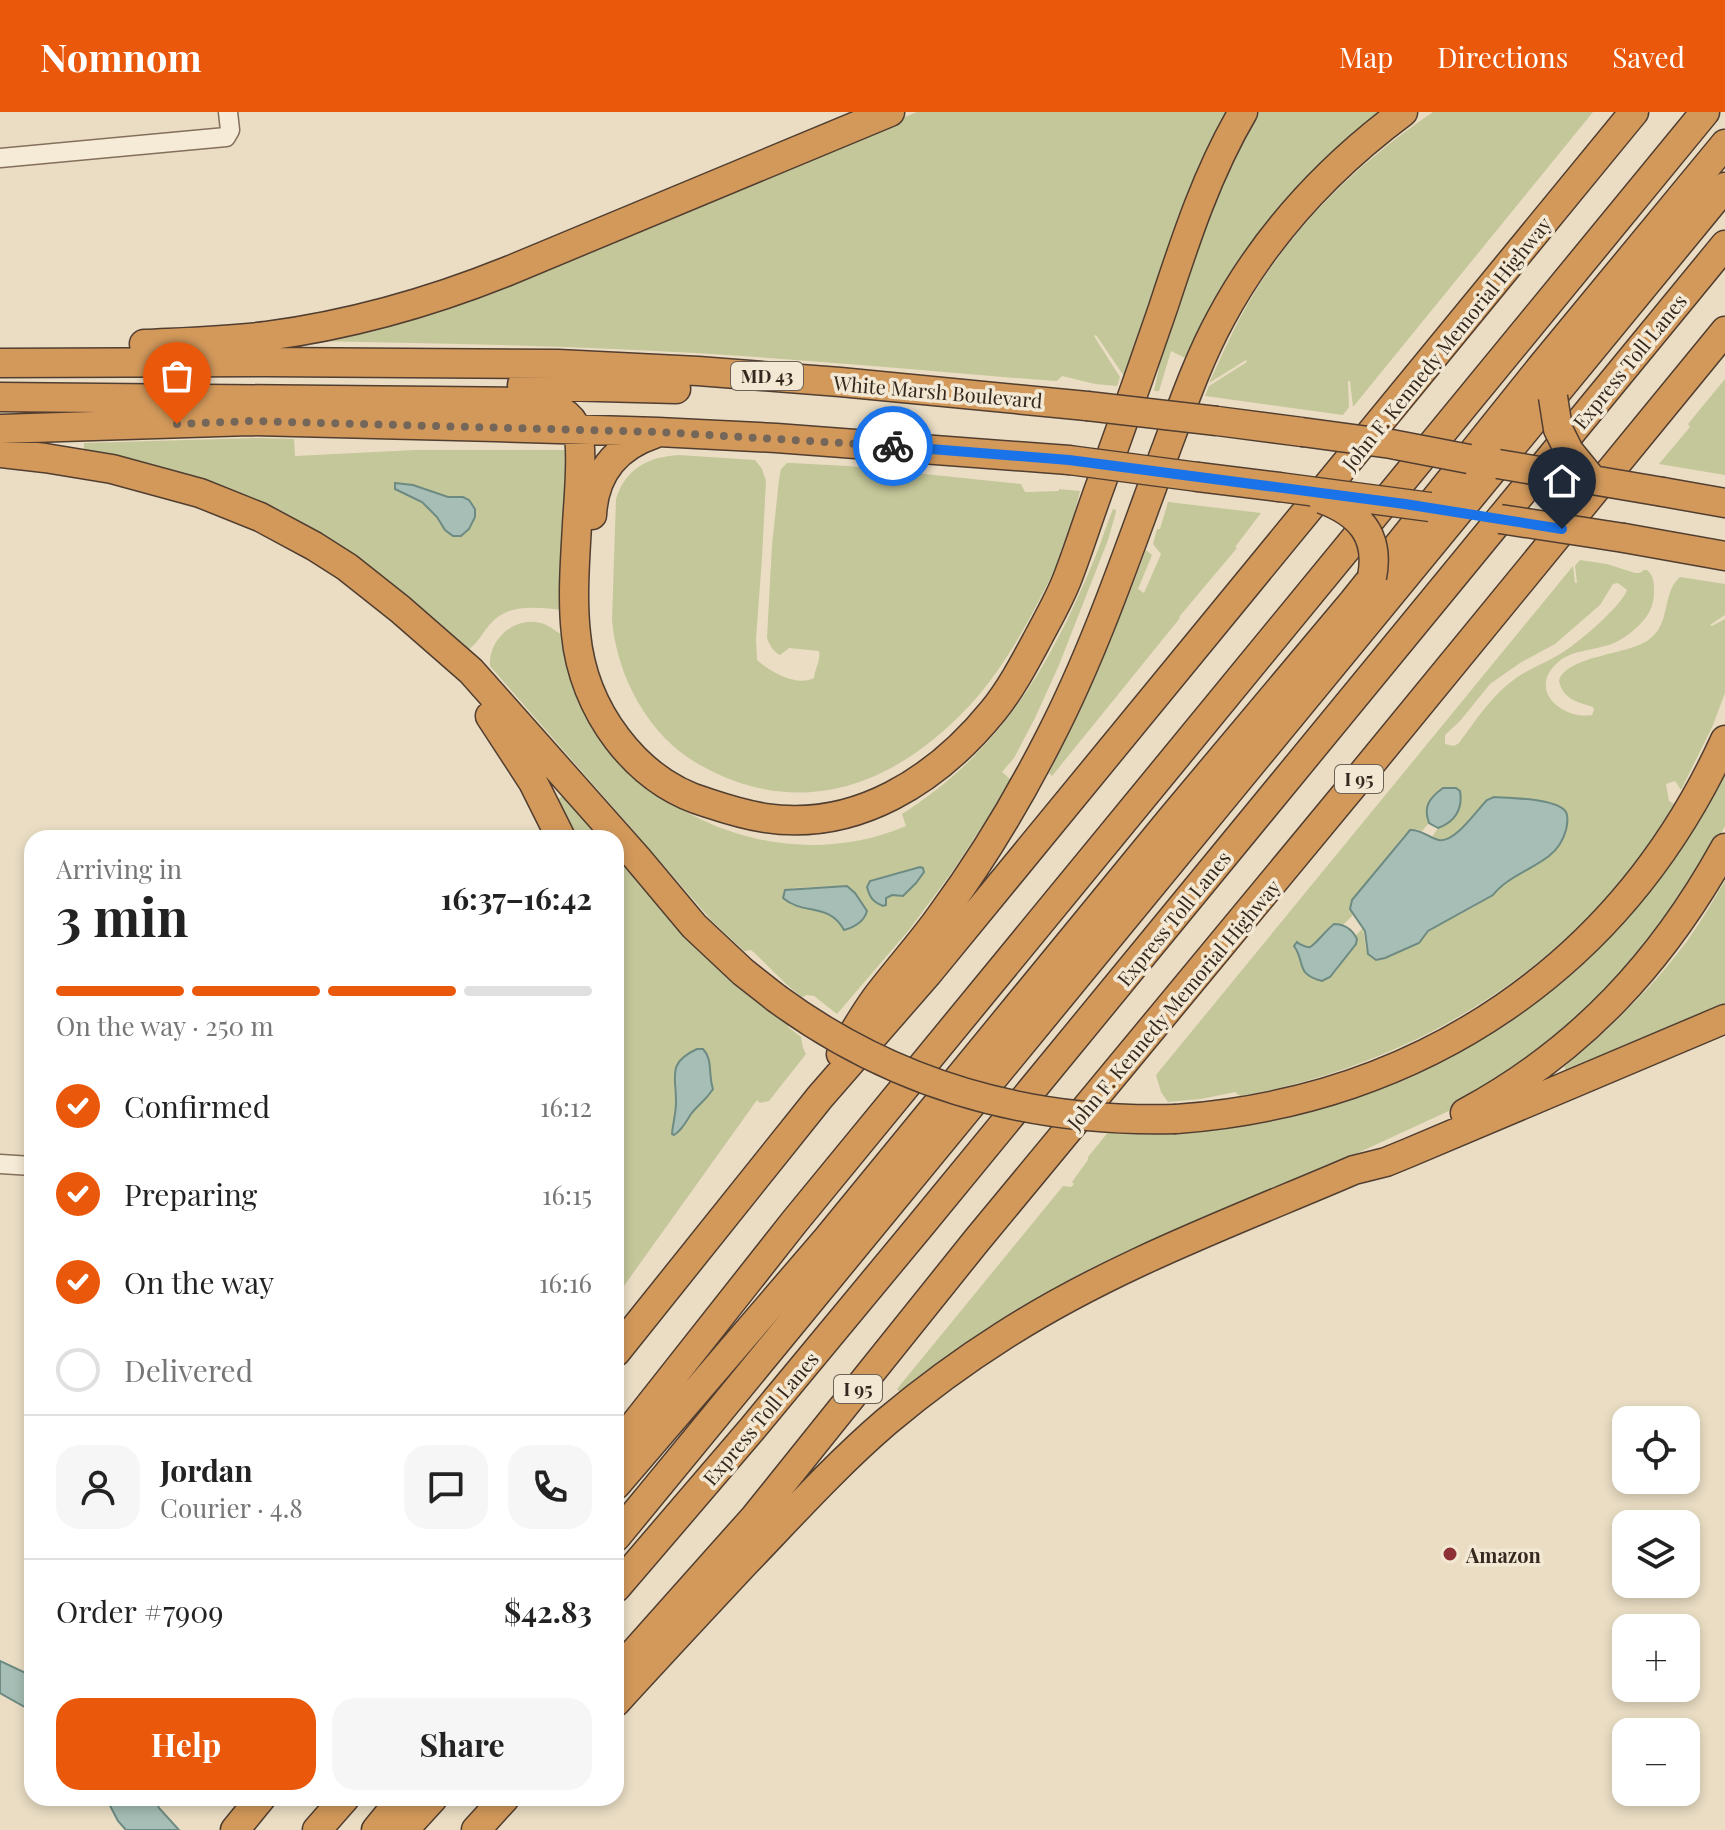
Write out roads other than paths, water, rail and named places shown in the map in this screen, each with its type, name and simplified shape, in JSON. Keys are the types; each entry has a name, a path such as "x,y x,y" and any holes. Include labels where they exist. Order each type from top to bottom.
{"highway":[{"path":"0,347 225,340 294,331 393,310 462,289 890,112"},
{"path":"0,397 537,402 552,405 573,423 580,441 575,634 586,680 605,722 644,768 687,796 767,818 798,820 829,816 881,802 944,760 995,708 1030,652 1067,579 1194,219 1213,169 1243,112"},
{"path":"820,1097 862,1018 938,920 999,830 1050,737 1080,673 1192,381 1237,290 1280,229 1321,182 1403,112"},
{"name":"John F. Kennedy Memorial Highway","path":"624,1342 820,1097 928,973 1634,112"},
{"path":"624,1438 821,1189 1705,112"},
{"path":"624,1476 827,1239 1353,602 1725,144"},
{"path":"624,1527 1725,187"},
{"name":"Express Toll Lanes","path":"624,1579 910,1237 1725,245"},
{"name":"John F. Kennedy Memorial Highway","path":"624,1664 755,1517 977,1240 1725,331"},
{"name":"White Marsh Boulevard","path":"0,363 558,364 840,382 1203,420 1391,444 1725,503"},
{"path":"0,384 428,382 820,395 1086,410"},
{"path":"1553,397 1558,429 1569,451 1591,478"},
{"path":"0,429 250,421 658,432 901,446 1069,460 1430,507 1725,556"},
{"path":"658,432 643,437 621,452 603,472 597,485 593,498 588,609 591,641 612,706 643,748 707,799 737,811"},
{"path":"0,453 112,469 200,493 243,509 301,538 375,587 471,671 612,830"},
{"path":"1269,486 1327,500 1356,519 1374,547 1372,577"},
{"path":"436,641 499,727 557,830"},
{"path":"624,843 694,926 743,972 819,1028 864,1053 978,1097 1022,1107 1124,1119 1176,1119 1277,1105 1327,1093 1426,1053 1507,1006 1559,966 1625,900 1686,815 1725,740"},
{"path":"1354,1170 1494,1097 1541,1065 1591,1023 1658,953 1725,848"},
{"path":"624,1694 843,1461 886,1422 950,1373 1029,1320 1109,1277 1354,1170 1397,1157 1725,1019"},
{"path":"235,1830 254,1806"},
{"path":"311,1830 330,1806"},
{"path":"317,1830 338,1806"},
{"path":"376,1830 396,1806"},
{"path":"404,1830 426,1806"},
{"path":"476,1830 498,1806"}],"street":[{"path":"0,158 226,137 230,130 228,112"},
{"path":"0,1164 24,1166"}],"place":[{"name":"Amazon","path":"1450,1554"}]}
